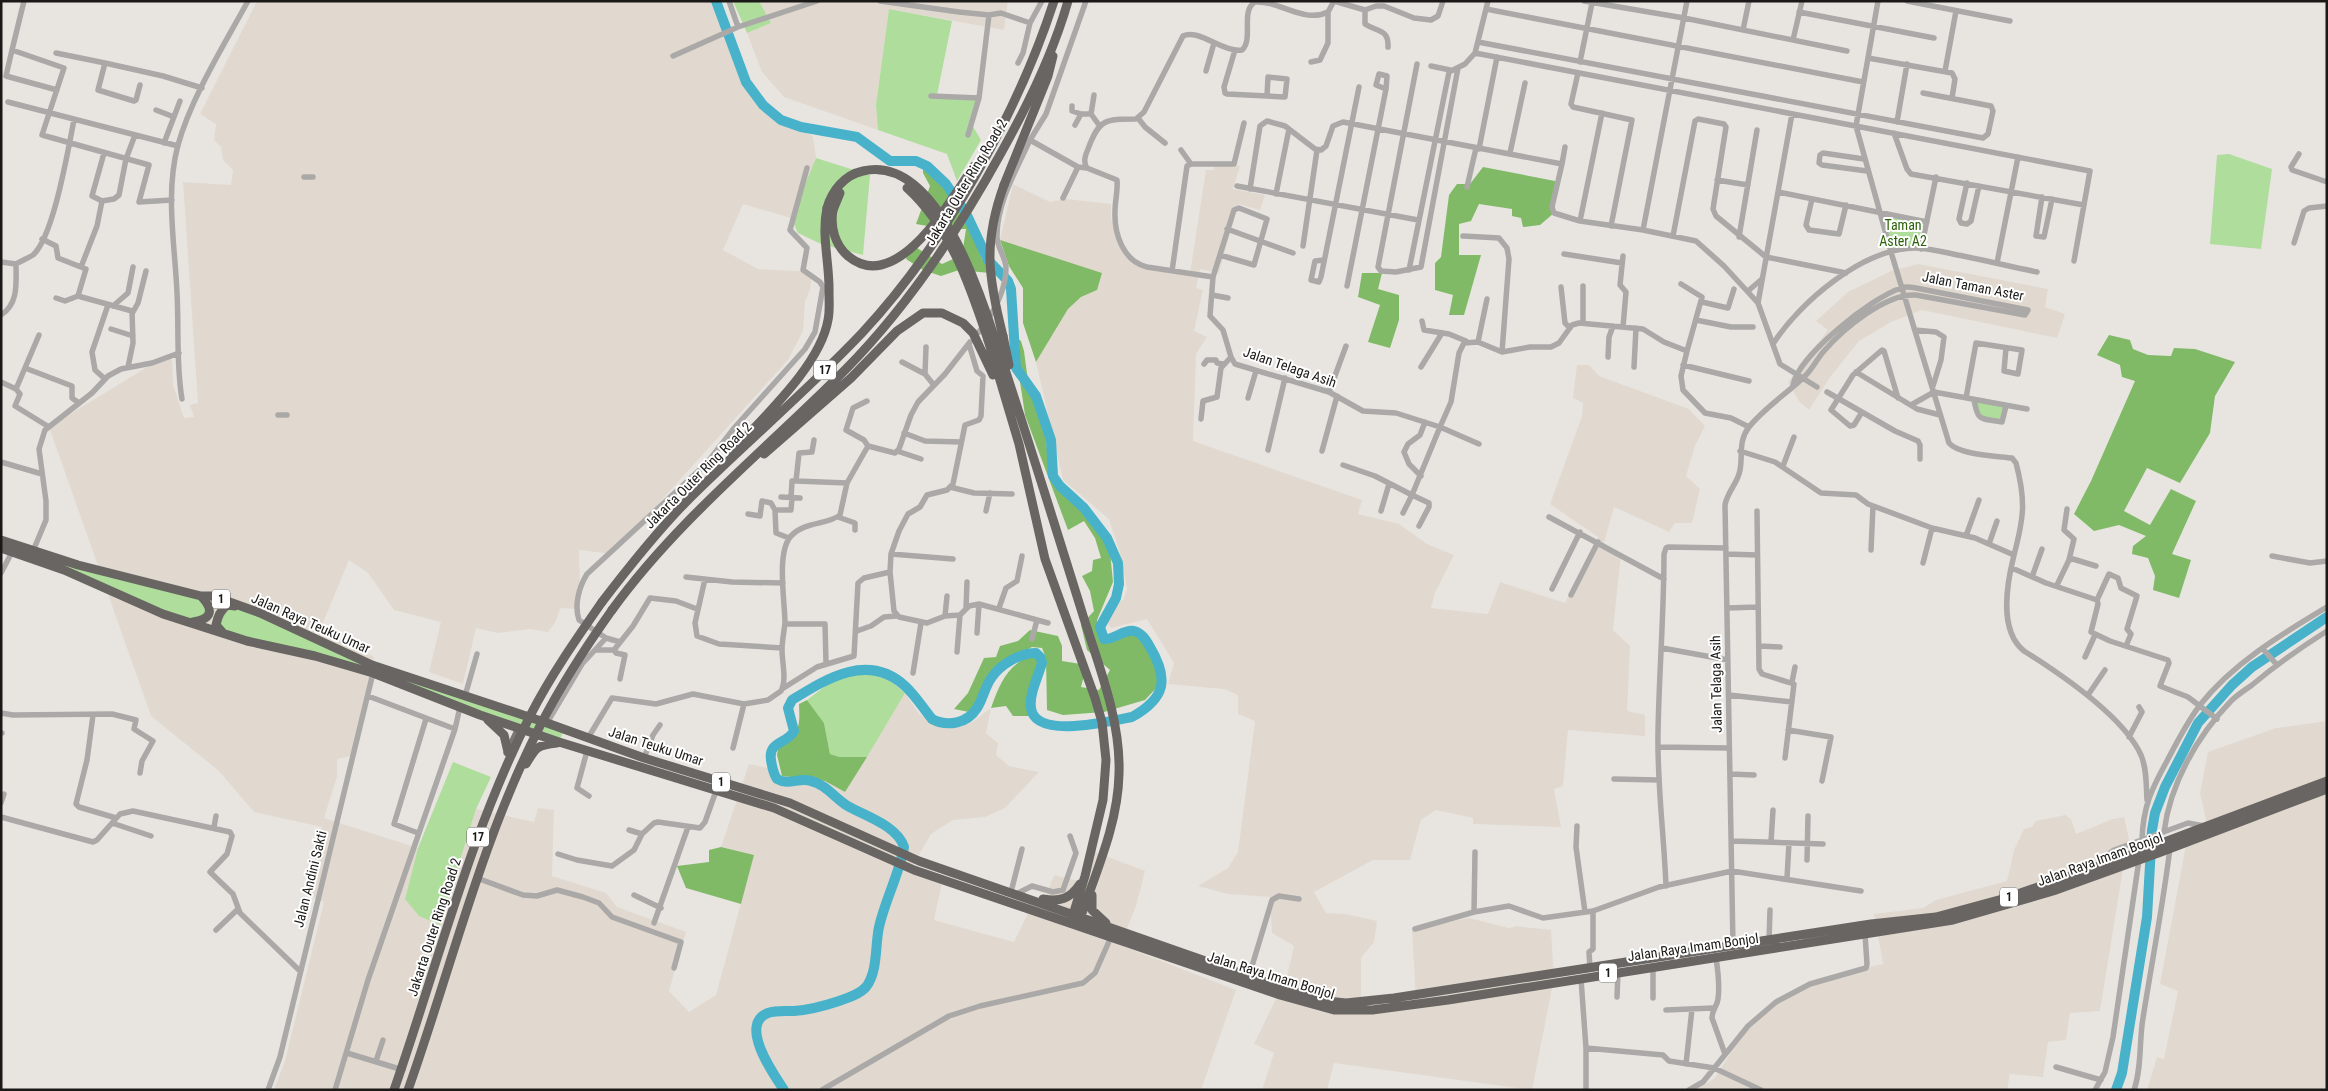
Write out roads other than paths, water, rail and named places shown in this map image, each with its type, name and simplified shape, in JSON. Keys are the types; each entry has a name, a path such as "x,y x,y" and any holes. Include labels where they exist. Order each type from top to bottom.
{"highway":[{"name":"Jakarta Outer Ring Road 2","path":"394,1090 469,863 505,768 532,711 575,640 637,557 685,504 863,331 908,276 948,220 997,136 1043,35 1054,1"},
{"name":"Jakarta Outer Ring Road 2","path":"406,1090 482,867 518,773 560,688 637,576 705,504 846,368 922,280 954,234 1017,124 1058,37 1068,1"},
{"path":"1058,37 1048,76 996,206 989,252 989,277 995,339 1010,414 1045,559 1102,722 1106,760 1103,800 1076,920"},
{"path":"830,209 833,229 840,248 855,260 877,266 890,263 905,255 943,211 980,163"},
{"path":"685,504 814,358 822,341 828,319 829,288 825,227 833,194 842,182 861,172 876,170 888,172 908,182 938,213 965,256 977,283 1017,404 1107,696 1117,735 1119,758 1118,795 1094,880 1090,902 1092,910 1102,920 1125,933"},
{"path":"705,504 851,378 897,331 923,314 932,312 948,314 963,323 973,333 1010,414"},
{"name":"Jalan Raya Teuku Umar","path":"1,540 78,566 201,596 213,596 266,616 372,665 522,715"},
{"name":"Jalan Raya Teuku Umar","path":"1,548 64,570 163,614 224,633 372,673 519,728"},
{"path":"192,622 204,620 209,616 209,608 201,596"},
{"path":"224,633 216,624 221,610 227,606 237,606"},
{"path":"480,715 504,734 508,752"},
{"name":"Jalan Teuku Umar","path":"522,715 644,758 716,791 789,814 914,870"},
{"path":"532,718 540,735"},
{"name":"Jalan Teuku Umar","path":"519,728 587,751 790,803 919,861"},
{"path":"526,764 535,749 541,744 560,742"},
{"name":"Jalan Raya Imam Bonjol","path":"2164,848 2204,826 2327,781"},
{"name":"Jalan Raya Imam Bonjol","path":"919,861 1017,894 1111,937 1280,995 1334,1010 1372,1010 1448,1000 1580,974 1590,968 1769,941 1953,920 2007,906 2327,789"},
{"name":"Jalan Raya Imam Bonjol","path":"914,870 1076,920 1125,933 1320,999 1346,1003 1580,974 1618,972 1716,958 1869,930 1951,913 2006,898 2105,864 2141,856"},
{"path":"1017,894 1062,900 1074,894 1085,876"},
{"path":"1076,920 1094,880"}],"main road":[{"path":"394,1090 403,1070 508,752 519,728"},
{"path":"406,1090 498,818 540,735"}],"street":[{"path":"24,1 6,76 57,90"},
{"path":"182,400 172,200 172,186 178,146 187,119 248,1"},
{"path":"729,1 735,28"},
{"path":"673,56 735,28 817,1"},
{"path":"880,1 989,14 1001,13 1030,23"},
{"path":"1018,63 1023,53 1030,23 1042,1"},
{"path":"979,332 993,310 1003,285 1006,268 997,235 1000,214 1012,180 1030,140 1046,114 1086,1"},
{"path":"1311,62 1320,60 1326,50 1328,12 1334,1 1365,10 1379,6 1414,18 1431,20 1438,16 1443,1"},
{"path":"1431,66 1450,70 1469,62 1475,53 1488,1"},
{"path":"1584,1 1684,18 1847,51"},
{"path":"1643,230 1674,79 1687,1"},
{"path":"1793,40 1802,1"},
{"name":"Jalan Taman Aster","path":"1878,1 1856,126 1864,159 1949,443 1954,448 2012,458 2016,463 2024,503 2021,527 2014,555"},
{"path":"1907,1 2010,21"},
{"path":"1138,118 1168,68 1183,36 1193,34 1235,50 1244,49 1250,6 1260,2 1303,14 1319,15 1328,12"},
{"path":"1580,62 1592,2"},
{"path":"1744,30 1747,2"},
{"path":"1365,10 1365,24 1385,34 1388,39 1388,47"},
{"path":"1486,10 1863,82"},
{"path":"1945,71 1956,11"},
{"path":"1799,12 1934,38"},
{"path":"968,135 979,98 989,14"},
{"path":"1478,42 1857,115 1986,137 1993,111 1991,106 1922,93"},
{"path":"1206,71 1214,43"},
{"path":"12,50 15,53 63,66 64,70 42,135 149,166 139,202 172,200"},
{"path":"1235,50 1224,87 1226,93 1267,96 1285,97 1286,79 1268,77 1267,96"},
{"path":"56,52 163,76 202,88"},
{"path":"1475,53 2090,171 2074,261"},
{"path":"1467,187 1478,149 1498,57"},
{"path":"1868,58 1945,71 1955,76 1952,98"},
{"path":"105,63 98,91 134,101 136,100 140,85"},
{"path":"1417,64 1402,134 1378,269 1396,272 1419,268 1422,264 1458,68"},
{"path":"1897,122 1906,64"},
{"path":"1409,270 1434,140 1450,70"},
{"path":"1578,73 1571,105 1574,108 1632,120 1611,226"},
{"path":"1510,153 1525,82"},
{"path":"1324,260 1359,88"},
{"path":"1347,286 1386,88"},
{"path":"1094,94 1091,114 1099,125"},
{"path":"931,96 979,98"},
{"path":"164,143 180,101"},
{"path":"8,102 178,146"},
{"path":"1072,106 1072,112 1091,114"},
{"path":"156,110 174,117"},
{"path":"1580,221 1602,113"},
{"path":"1075,125 1081,114"},
{"path":"1758,303 1792,114"},
{"path":"1087,168 1085,156 1099,125 1109,120 1138,118"},
{"path":"1138,118 1145,128 1165,143"},
{"path":"1,262 16,264 34,254 42,239 49,225 58,194 74,120"},
{"path":"1673,236 1696,120 1726,125 1717,180 1714,214 1739,237 1766,257 1846,273"},
{"path":"1250,189 1260,126 1264,122 1270,121 1289,129 1317,150"},
{"path":"1172,271 1186,168 1191,164 1234,164 1244,122"},
{"path":"1317,150 1325,148 1336,123 1352,124 1562,164"},
{"path":"1276,194 1289,129"},
{"path":"1739,237 1757,130"},
{"path":"1894,133 1909,172 2084,205"},
{"path":"104,153 92,196 102,201 114,199 118,195 126,159 135,135"},
{"path":"1030,140 1078,167 1087,168 1116,180 1115,223 1127,256 1138,265 1213,277"},
{"path":"1565,147 1552,210 1556,215 1580,221 1690,239 1700,245 1758,303 1780,364 1817,387"},
{"path":"1181,150 1191,164"},
{"path":"1304,246 1317,150"},
{"path":"1864,159 1824,153 1820,156 1819,162 1822,165 1867,171"},
{"path":"2299,154 2291,167 2292,170 2327,182"},
{"path":"1997,263 2018,157"},
{"path":"1064,198 1078,167"},
{"path":"620,642 606,638 582,623 578,615 580,587 587,574 707,463 734,427 805,349 815,332 823,287 820,282 803,270 807,248 791,233 790,228 807,168"},
{"path":"304,177 314,176"},
{"path":"1921,249 1936,177"},
{"path":"1717,180 1748,185"},
{"path":"1967,183 1960,219 1961,223 1967,224 1971,221 1979,186"},
{"path":"1237,186 1418,220"},
{"path":"1778,192 1927,222"},
{"path":"2042,197 2036,236 2044,237 2052,199"},
{"path":"1812,199 1806,225 1809,230 1839,234 1846,206"},
{"path":"81,267 96,226 102,201"},
{"path":"2294,243 2304,211 2309,208 2327,206"},
{"name":"Jalan Telaga Asih","path":"1262,243 1268,222 1266,218 1236,208 1227,230 1213,277 1210,316 1223,330 1235,364 1256,372 1284,378 1329,392 1362,411 1396,413 1440,427 1479,444"},
{"path":"1227,230 1293,254"},
{"path":"1463,236 1499,238 1507,248 1508,266 1502,352"},
{"path":"42,239 56,246 58,258 86,270 78,296"},
{"path":"1220,255 1254,265 1262,243"},
{"path":"1773,344 1791,318 1801,308 1846,273 1891,252 1921,249 2037,272"},
{"path":"1564,254 1622,260 1620,285 1626,292 1623,327"},
{"path":"1,315 9,310 16,291 16,264"},
{"path":"105,379 95,370 92,352 111,305 128,293 133,267"},
{"path":"128,367 133,336 133,312 138,303 146,271"},
{"path":"1748,291 1762,279"},
{"path":"1681,284 1700,295 1702,302 1683,365 1682,386 1701,410 1708,415 1731,418 1749,427"},
{"path":"1583,286 1583,323"},
{"path":"1561,287 1565,323 1570,328"},
{"name":"Jalan Taman Aster","path":"1795,375 1820,345 1843,324 1866,307 1902,287 2028,310 2025,315 1904,294 1870,312 1847,329 1824,351 1802,379"},
{"path":"1702,302 1728,308 1734,289"},
{"path":"56,298 65,301 78,296 133,312"},
{"path":"1212,296 1228,298"},
{"path":"1478,342 1487,299"},
{"path":"1696,320 1731,327 1753,327"},
{"path":"1422,321 1424,330 1453,335 1466,341 1478,342 1502,352 1530,347 1554,346 1574,324 1583,323 1643,329 1664,342 1687,351"},
{"path":"1608,358 1609,337 1613,326"},
{"path":"1634,367 1636,328"},
{"path":"111,329 133,336"},
{"path":"1911,405 1934,389 1944,337 1936,332 1915,330"},
{"path":"1421,367 1442,333"},
{"path":"16,389 39,335"},
{"path":"1403,513 1421,476 1451,402 1459,353 1462,344 1466,341"},
{"path":"896,616 890,572 891,554 898,531 908,514 920,507 927,496 947,490 950,487 954,480 965,425 979,420 981,416 983,376 977,371 970,342 914,409 897,451"},
{"path":"1966,398 1976,342 2022,350 2018,374 2004,371 2006,348"},
{"path":"925,374 926,346"},
{"path":"1329,392 1346,346"},
{"path":"1862,412 1854,425 1850,426 1831,412 1856,372 1878,352 1884,351 1898,398"},
{"path":"33,551 46,520 40,440 48,427 92,394 105,379 128,367 152,363 179,353"},
{"path":"1201,419 1203,400 1217,396 1219,373 1223,364 1231,356"},
{"path":"1204,364 1207,360 1211,360 1223,364"},
{"path":"902,362 925,374 933,384"},
{"path":"1683,365 1748,381"},
{"path":"25,368 72,386 72,398 79,403"},
{"path":"1248,398 1256,372"},
{"path":"1856,372 1923,412 1940,414"},
{"name":"Jalan Telaga Asih","path":"1792,385 1795,375"},
{"path":"1268,450 1284,378"},
{"name":"Jalan Telaga Asih","path":"1733,946 1726,500 1739,473 1740,451 1749,427 1792,385 1802,379"},
{"path":"1,382 16,389 20,394 15,406 48,427"},
{"path":"1934,389 1974,400 2027,409"},
{"path":"1827,392 1918,441 1920,445 1920,459"},
{"path":"1322,451 1337,396"},
{"path":"1974,400 1976,414 1981,418 2002,422 2006,406"},
{"path":"867,401 855,406 846,430 864,440 868,446 893,453 897,451 921,459"},
{"path":"278,415 287,415"},
{"path":"1421,476 1409,464 1404,452 1408,444 1420,435 1425,422"},
{"path":"904,434 925,441 961,442"},
{"path":"1783,466 1794,437"},
{"path":"796,481 799,454 812,452 814,440"},
{"path":"838,517 847,483 868,446"},
{"path":"1740,451 1783,466 1821,492 1856,495 1873,506 1932,528 1966,536 2014,555 2007,614 2009,629 2017,644 2024,651 2088,694 2129,737 2144,764 2147,800"},
{"path":"1,462 42,474"},
{"path":"1342,465 1375,476 1430,505 1419,526"},
{"path":"775,510 791,510 792,481 847,483"},
{"path":"1381,512 1389,484"},
{"path":"950,487 974,493 1012,494"},
{"path":"986,510 990,493"},
{"path":"781,497 800,498"},
{"path":"1966,536 1969,526 1972,524 1979,500"},
{"path":"748,514 760,516 762,501 771,503 775,510 776,533 789,538"},
{"path":"1872,550 1873,506"},
{"path":"2057,586 2068,560 2074,539 2064,530 2067,509"},
{"path":"1757,511 1759,669 1762,674 1792,682"},
{"path":"782,689 782,648 785,624 783,583 785,546 789,538 801,529 838,517 854,522 855,530"},
{"path":"1549,517 1580,532 1664,579"},
{"path":"1989,544 1997,520"},
{"path":"1923,563 1932,528"},
{"path":"1552,588 1580,532"},
{"path":"1571,594 1598,542"},
{"path":"1666,886 1664,828 1658,780 1658,747 1666,548 1726,551 1757,555"},
{"path":"2032,577 2042,549"},
{"path":"1,573 12,552"},
{"path":"891,554 953,559"},
{"path":"999,608 1006,588 1017,581 1022,556"},
{"path":"2272,556 2310,563 2327,561"},
{"path":"2068,560 2073,559 2096,566"},
{"path":"2012,568 2097,600"},
{"path":"588,738 610,699 614,697 656,704 693,694 744,704 768,700 810,671 826,663 854,656 858,583 864,578 890,572"},
{"path":"2126,646 2131,634 2127,629 2137,596 2120,588 2118,578 2109,574 2097,600 2098,604 2090,628 2095,634 2126,646 2169,661 2160,686 2188,698 2216,718"},
{"path":"686,577 732,582 783,583"},
{"path":"705,580 697,609 695,623 697,636 720,644 782,648"},
{"path":"966,608 967,582"},
{"path":"945,616 947,596"},
{"path":"614,650 633,626 650,598 676,601 697,609"},
{"path":"977,633 979,604"},
{"path":"957,652 960,615 971,605 979,604 999,608 1048,623"},
{"path":"1727,608 1758,607"},
{"path":"2144,839 2142,822 2147,800 2184,728 2231,674 2327,607"},
{"path":"856,631 870,627 884,617 896,616 922,623 931,622 945,616 960,615"},
{"path":"1032,639 1037,620"},
{"path":"913,673 922,623"},
{"path":"785,624 825,624 826,663"},
{"path":"2163,833 2166,812 2177,782 2200,740 2216,718 2235,698 2276,663 2327,631"},
{"path":"2085,657 2095,634"},
{"path":"547,723 582,664 597,650 606,638"},
{"path":"1759,646 1780,647"},
{"path":"1662,648 1728,660"},
{"path":"597,650 614,650 616,653 625,655 620,679"},
{"path":"2264,650 2276,663"},
{"path":"465,696 477,654"},
{"path":"1785,758 1795,667"},
{"path":"2088,694 2105,670"},
{"name":"Jalan Andini Sakti","path":"268,1090 278,1063 298,968 368,696 372,673"},
{"path":"1728,695 1792,702"},
{"path":"368,696 455,729"},
{"path":"733,748 744,704"},
{"path":"335,1090 368,980 455,729 460,707"},
{"path":"2129,737 2142,712 2139,707"},
{"path":"1,713 13,715 112,714 136,720 134,729 153,740 142,761 140,773"},
{"path":"93,715 87,760 76,804 79,807 116,818"},
{"path":"418,833 394,824 426,719"},
{"path":"644,758 660,725"},
{"path":"1788,730 1831,737 1822,781"},
{"path":"1658,747 1730,748"},
{"path":"587,751 576,788 589,796"},
{"path":"1730,774 1754,775"},
{"path":"1614,778 1658,780"},
{"path":"558,854 577,860 612,866 634,850 642,834 656,822 688,827 700,828 703,826 716,791"},
{"path":"1,803 4,794"},
{"path":"1771,842 1774,810"},
{"path":"1,817 93,842 97,840 116,818 124,812 133,811 227,830 232,834 227,854 210,872 233,894 238,910 263,937 298,968"},
{"path":"214,828 216,816"},
{"path":"1807,860 1808,816"},
{"path":"112,823 151,836"},
{"name":"Jalan Raya Imam Bonjol","path":"2105,864 2109,854 2114,850 2188,823 2204,826"},
{"path":"1577,826 1576,847 1585,912"},
{"path":"654,923 661,908 688,827"},
{"path":"629,830 642,834"},
{"path":"1017,894 1032,886 1053,892 1063,890 1076,853 1070,836"},
{"path":"1732,841 1823,844"},
{"path":"1787,878 1789,842"},
{"path":"2134,1090 2138,1077 2140,1040 2164,848"},
{"path":"1017,894 1022,849"},
{"path":"1474,912 1475,852"},
{"path":"2096,1090 2107,1062 2117,1018 2141,856"},
{"path":"1415,929 1474,912 1509,906 1542,918 1593,911 1666,886 1732,871 1787,878 1861,891"},
{"path":"477,878 523,895 537,896 557,890 599,903 612,917 681,942 674,968"},
{"path":"634,894 661,908"},
{"path":"1248,976 1272,900 1279,896 1300,899"},
{"path":"216,930 238,910"},
{"path":"1769,941 1770,910"},
{"path":"1590,968 1589,952 1593,949 1593,911"},
{"path":"1689,1090 1702,1082 1753,1021 1786,996 1810,984 1866,968 1869,930"},
{"path":"822,1090 949,1016 980,1006 1083,983 1095,973 1111,937"},
{"path":"1716,958 1719,992 1717,1004 1713,1008 1712,1018 1725,1054"},
{"path":"1652,966 1653,998"},
{"path":"1617,997 1618,972"},
{"path":"1580,974 1586,1048 1586,1090"},
{"path":"1666,1010 1713,1008"},
{"path":"1686,1064 1692,1009"},
{"path":"376,1061 383,1040"},
{"path":"1586,1048 1663,1055 1669,1061 1714,1068 1761,1090"},
{"path":"347,1053 403,1070"},
{"path":"2056,1067 2101,1080"}],"waterway":[{"path":"716,1 746,82 763,105 781,120 801,127 857,137 890,161 916,161 927,166 946,184 966,213 988,260 1008,281 1011,289 1016,368 1036,396 1051,440 1053,476 1060,486 1084,508 1107,538 1118,563 1119,584 1116,598 1100,627 1104,639 1130,631 1139,633 1144,637 1156,658 1162,678 1158,695 1152,703 1132,717 1075,726 1059,726 1036,718 1031,708 1031,697 1042,663 1041,658 1036,653 1017,657 1000,668 990,681 973,713 962,721 944,723 932,719 916,697 905,686 891,676 877,671 847,672 819,684 792,700 788,708 794,731 775,746 771,754 772,768 777,779 786,782 807,780 821,785 846,805 887,827 895,833 904,847 899,868 882,917 873,974 866,987 854,996 828,1005 811,1009 771,1012 760,1019 756,1028 761,1050 784,1090"},
{"path":"2116,1090 2122,1073 2147,917 2152,830 2155,813 2165,787 2198,723 2232,685 2252,667 2327,617"}],"park label":[{"name":"Taman Aster A2","path":"1903,234"}]}
